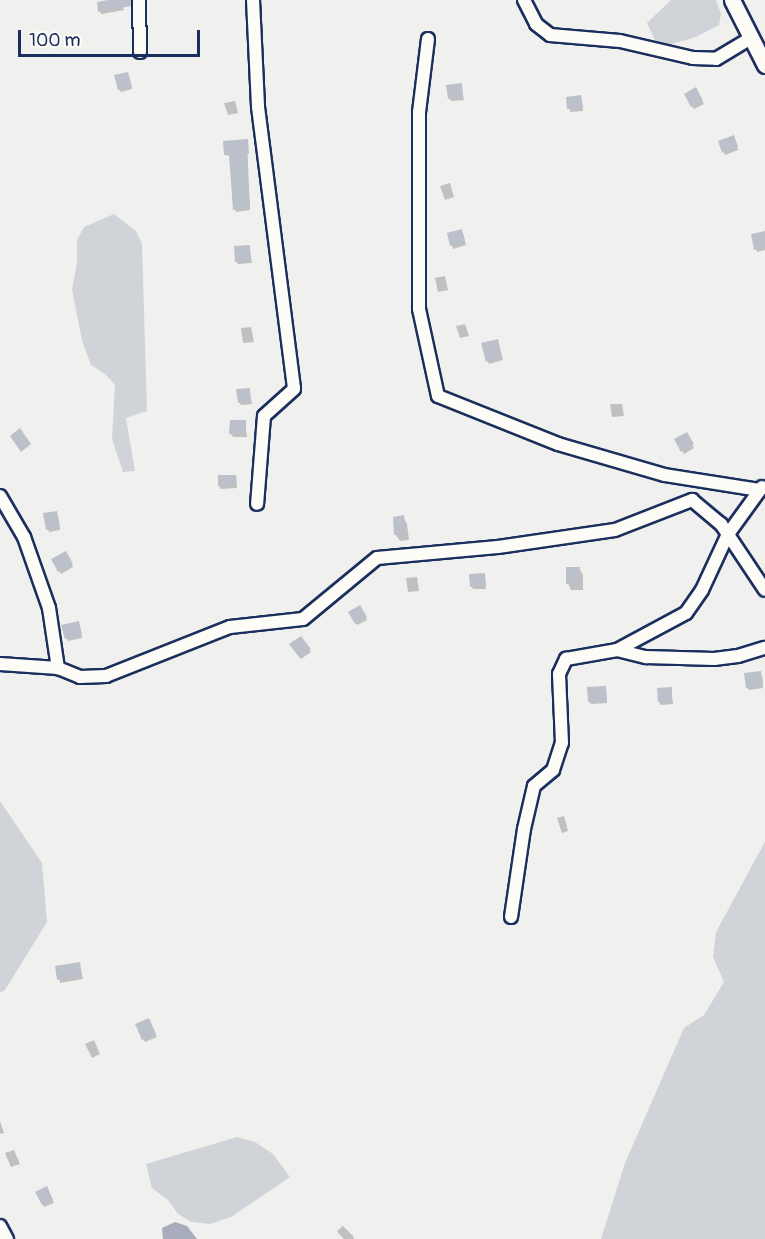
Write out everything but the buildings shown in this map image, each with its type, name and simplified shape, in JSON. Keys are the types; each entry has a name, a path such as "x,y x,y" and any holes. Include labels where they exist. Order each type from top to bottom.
{"street":[{"path":"139,0 140,52"},
{"path":"253,0 258,107 294,389 264,416 257,504"},
{"path":"524,0 536,24 550,35 620,41 693,58 716,59 751,38"},
{"path":"732,0 765,65"},
{"path":"428,39 419,112 419,309 438,396 568,447 665,475 762,487 728,534 702,590 686,613 617,650 566,659 560,674 562,743 553,770 534,786 524,829 511,917"},
{"path":"0,496 24,537 49,608 58,668"},
{"path":"0,664 58,668 80,677 106,676 231,627 303,619 377,558 504,546 546,538 615,530 692,500 728,534 765,590"},
{"path":"617,650 646,657 714,659 738,656 765,648"},
{"path":"0,1226 7,1239"}],"shaded area":[{"path":"671,0 716,0 721,14 719,25 696,37 665,46 655,40 647,23"},
{"path":"114,214 136,231 142,244 147,411 126,418 135,471 123,472 112,439 115,385 105,374 91,365 82,340 72,290 77,262 77,240 84,227"},
{"path":"0,801 42,863 47,922 5,990 0,993"},
{"path":"765,842 765,1239 601,1239 625,1163 684,1028 704,1015 724,982 713,957 716,932"},
{"path":"237,1137 255,1142 273,1154 290,1177 231,1217 210,1224 192,1222 178,1214 168,1200 152,1188 146,1164"}],"water":[{"path":"175,1222 187,1226 197,1239 163,1239 162,1228"}]}
